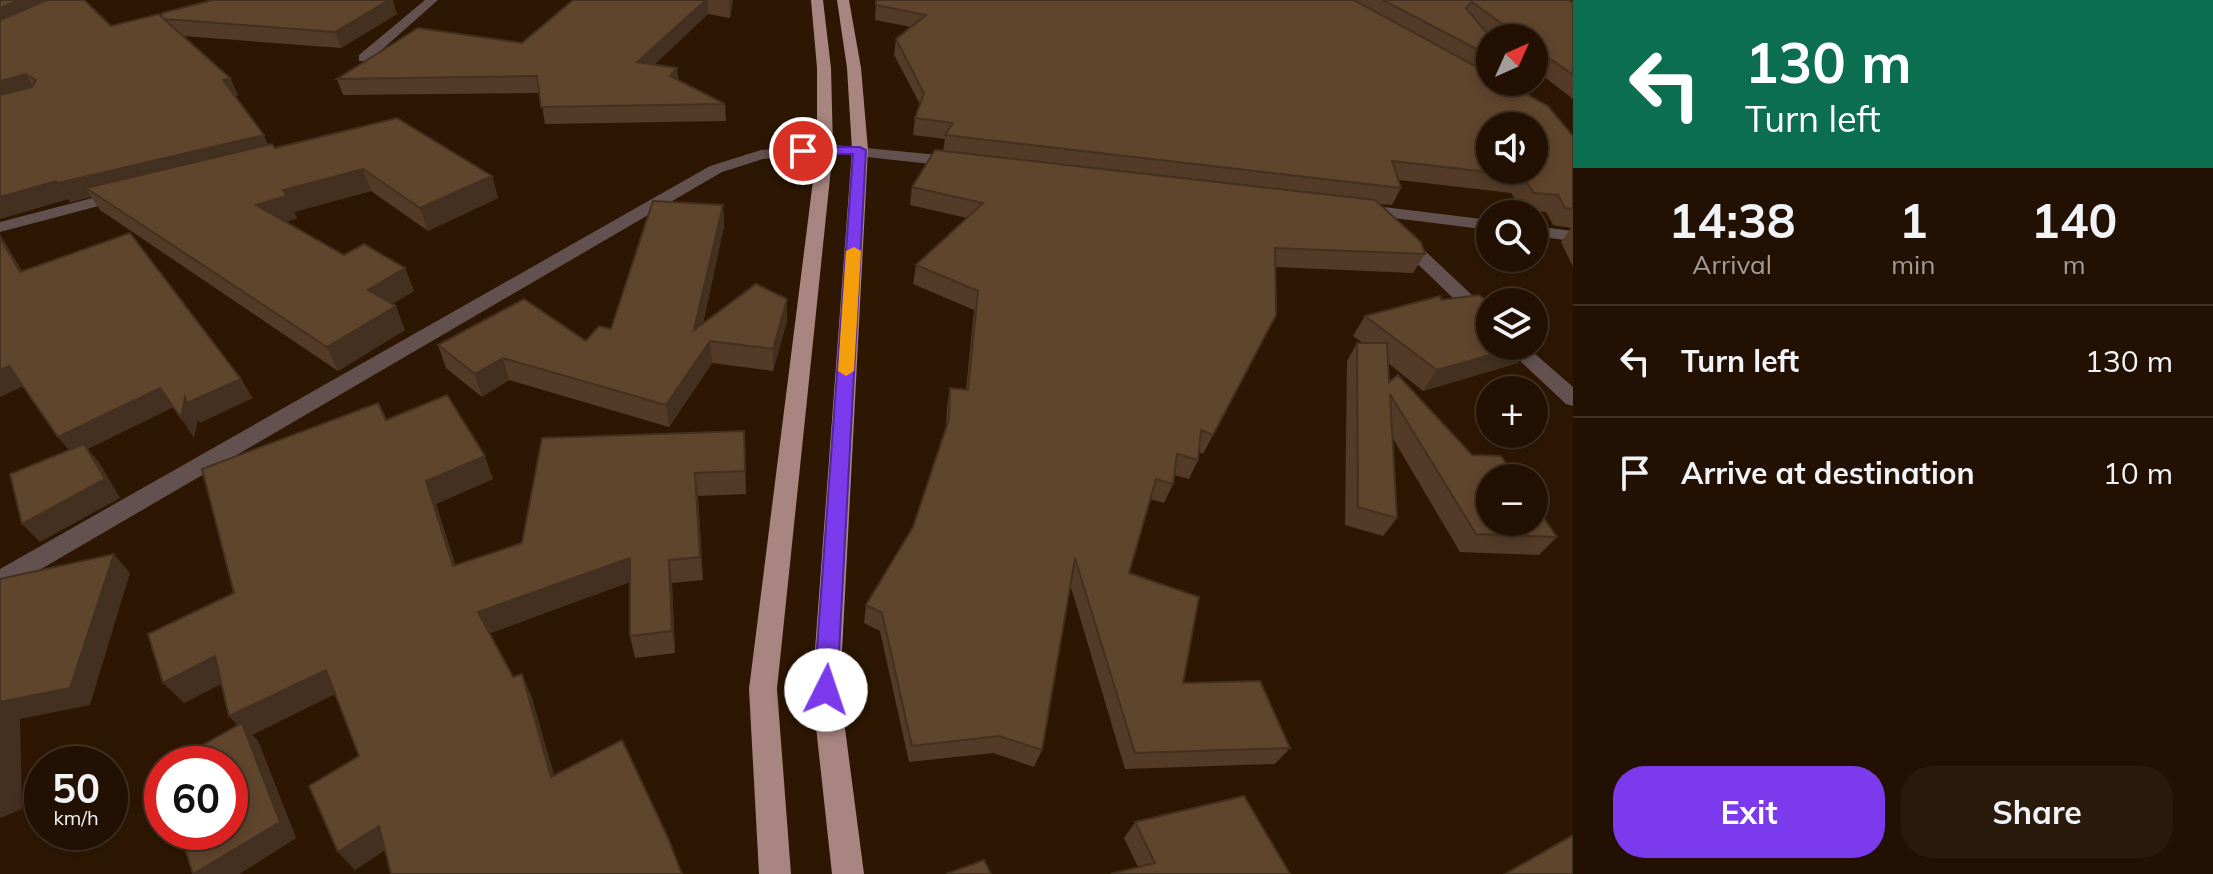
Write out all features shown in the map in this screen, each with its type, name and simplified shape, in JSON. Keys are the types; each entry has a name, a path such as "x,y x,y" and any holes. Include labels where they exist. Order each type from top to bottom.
{"main road":[{"path":"775,874 763,689 825,149 824,68 817,0"},
{"path":"843,0 854,68 860,150 826,690 848,874"}],"street":[{"path":"364,58 432,0"},
{"path":"0,582 716,169 761,155 825,149 860,150 984,165"},
{"path":"0,227 144,190"},
{"path":"1340,206 1476,223"},
{"path":"1371,210 1476,310"},
{"path":"1548,233 1573,236"},
{"path":"1530,360 1573,399"}],"building":[{"path":"0,0 19,0 0,8"},
{"path":"47,0 84,0 111,26 159,14 162,17 162,13 213,0 389,0 335,32 164,19 230,78 223,80 264,135 56,181 0,197 0,95 32,87 36,80 26,74 0,81 0,20"},
{"path":"573,0 706,0 637,62 677,68 670,76 725,104 541,107 537,76 337,79 418,28 522,43"},
{"path":"876,0 1354,0 1476,66 1476,96 1530,96 1548,106 1573,136 1573,209 1565,208 1558,195 1534,193 1528,184 1548,184 1548,112 1476,112 1476,171 1392,161 1401,188 945,135 953,123 915,118 924,93 896,39 926,15 876,5"},
{"path":"1383,0 1573,2 1573,75 1548,57 1548,24 1503,24 1472,2 1466,8 1479,24 1476,24 1476,49"},
{"path":"397,118 492,176 420,208 363,169 283,190 287,196 256,205 344,255 364,244 405,268 368,290 396,306 327,347 86,188 272,144 275,148"},
{"path":"935,150 1375,200 1421,242 1425,254 1275,248 1276,315 1213,435 1201,430 1198,460 1177,454 1173,484 1156,479 1129,573 1199,597 1183,683 1260,681 1290,748 1135,753 1075,558 1042,750 999,736 912,746 882,613 866,605 913,527 949,419 950,388 968,390 978,291 916,265 983,203 912,187"},
{"path":"653,201 723,205 694,330 756,284 787,299 773,349 710,341 666,405 503,358 475,374 438,345 524,299 586,341 599,326 611,329"},
{"path":"130,233 241,379 187,403 185,397 181,418 160,388 58,437 9,366 0,370 0,238 20,272"},
{"path":"1476,295 1476,359 1437,370 1365,316 1440,296 1441,300"},
{"path":"1357,343 1387,343 1389,382 1398,375 1472,455 1501,456 1506,464 1476,464 1476,534 1390,394 1397,518 1358,507"},
{"path":"447,395 485,456 426,481 453,566 522,543 542,438 744,431 745,471 695,473 700,557 669,560 672,631 630,636 630,558 478,612 513,677 522,674 551,777 622,740 682,874 391,874 379,826 338,852 309,786 359,756 326,670 229,716 215,656 163,683 148,634 234,593 202,469 378,403 386,420"},
{"path":"84,444 105,479 22,524 10,474"},
{"path":"1548,524 1557,537 1530,536 1548,536"},
{"path":"114,554 70,688 0,702 0,579"},
{"path":"242,723 280,822 248,841 248,746 201,746"},
{"path":"1244,796 1290,874 1110,874 1155,863 1135,822"},
{"path":"1573,835 1573,874 1505,874"},
{"path":"186,850 233,850 193,874"},
{"path":"984,860 991,874 946,874"}],"slow traffic":[{"path":"846,371 854,251"}],"route":[{"path":"803,151 860,150 826,690"}]}
